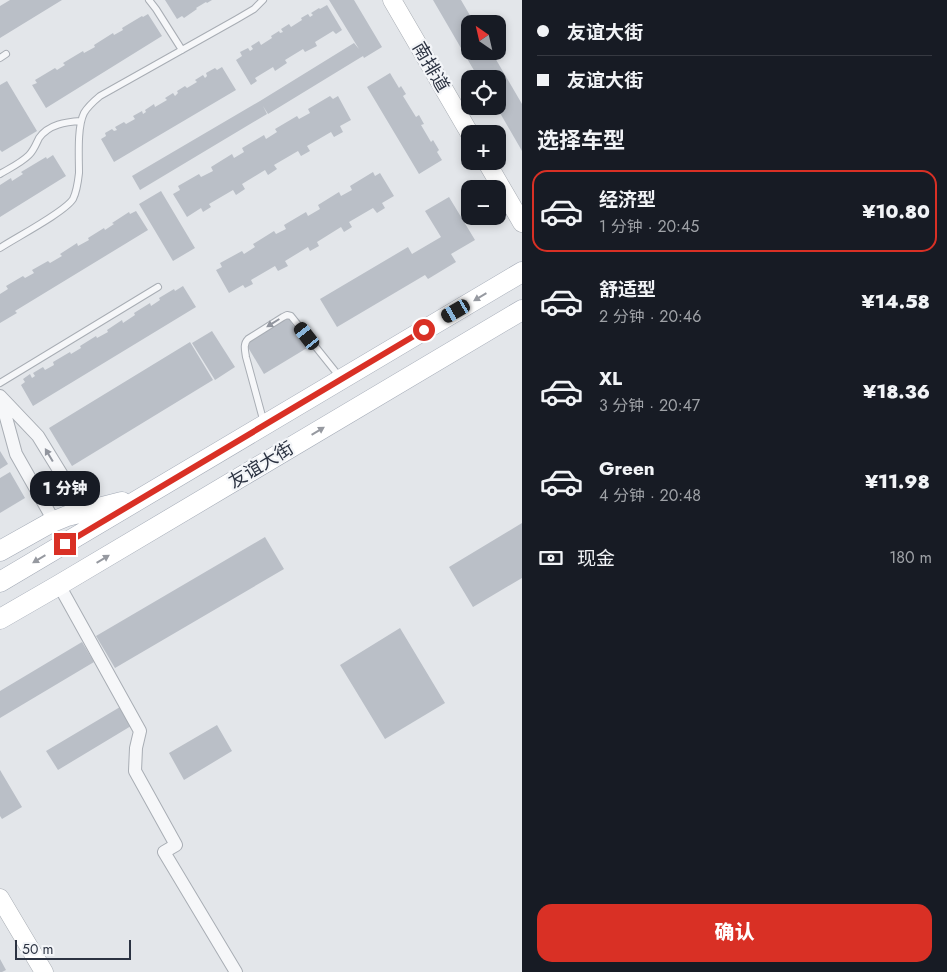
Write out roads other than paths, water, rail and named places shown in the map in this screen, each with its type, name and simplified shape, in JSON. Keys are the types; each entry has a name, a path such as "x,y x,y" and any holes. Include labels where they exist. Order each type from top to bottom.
{"main road":[{"name":"友谊大街","path":"0,582 522,272"},
{"name":"友谊大街","path":"0,619 522,310"},
{"path":"0,551 54,521 67,516 146,496"}],"street":[{"name":"南排道","path":"392,0 465,125"},
{"path":"491,170 522,223"},
{"path":"0,396 33,429 84,512"},
{"path":"0,396 16,454 54,521"},
{"path":"59,585 140,731 135,771 176,845 164,852 236,972"},
{"path":"0,898 44,972"}],"lane":[{"path":"149,0 182,50"},
{"path":"0,248 54,215 73,199 78,183 81,121 85,111 100,96 248,12 263,0"},
{"path":"0,58 6,54"},
{"path":"0,174 30,154 40,138 51,128 58,124 81,121"},
{"path":"0,383 158,287"},
{"path":"265,425 246,357 245,342 283,317 291,316 342,379"}]}
